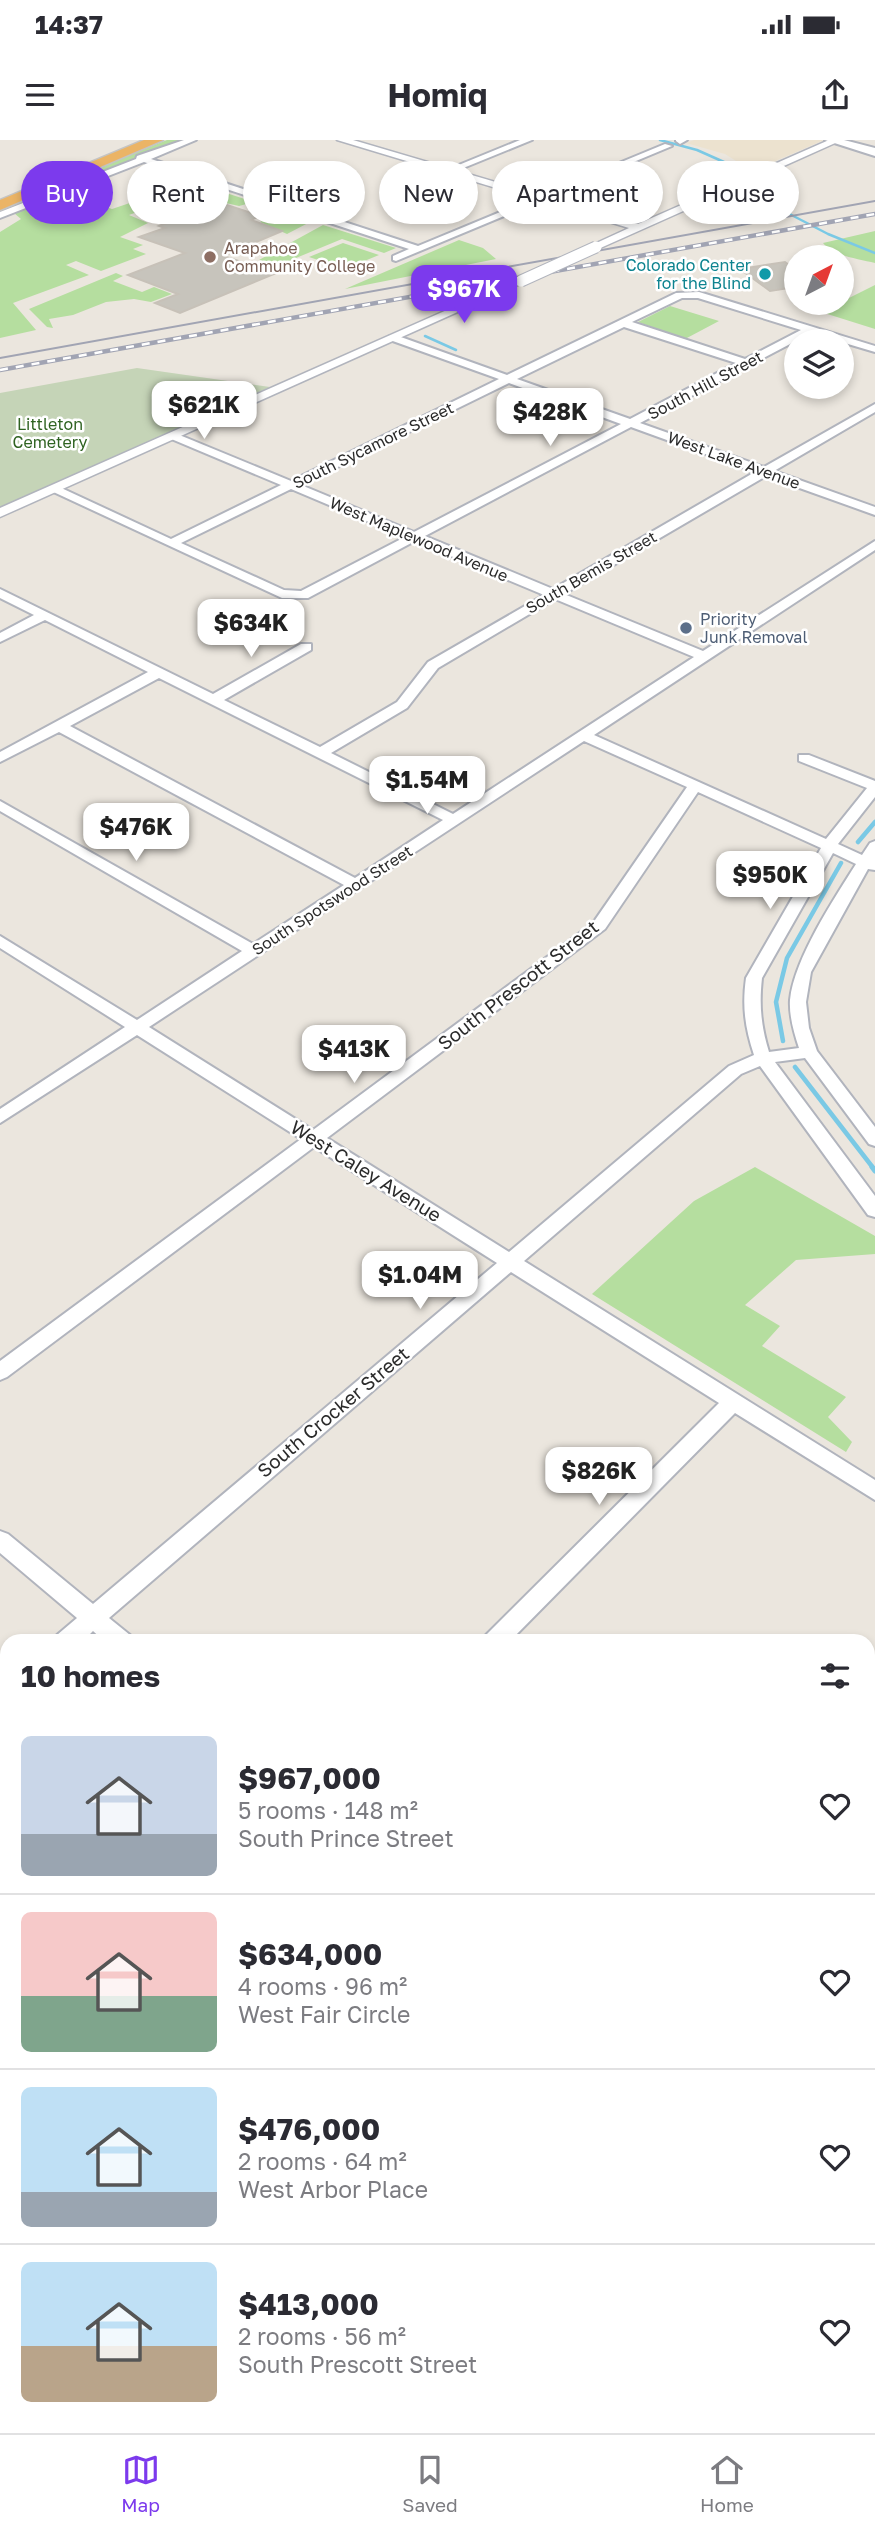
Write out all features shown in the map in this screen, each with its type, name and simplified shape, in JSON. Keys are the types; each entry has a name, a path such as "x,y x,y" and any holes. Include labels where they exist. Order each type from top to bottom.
{"highway":[{"path":"0,205 156,140"},
{"path":"0,196 164,140"}],"main road":[{"path":"834,140 875,152"}],"street":[{"path":"0,215 137,149 192,140"},
{"path":"342,140 414,161"},
{"path":"474,161 528,140"},
{"path":"0,513 834,140"},
{"path":"632,161 668,146"},
{"path":"137,149 419,249"},
{"path":"396,258 492,219"},
{"path":"626,224 639,228"},
{"name":"South Sycamore Street","path":"172,543 688,293 810,329"},
{"path":"623,323 746,363"},
{"name":"West Lake Avenue","path":"394,338 875,511"},
{"name":"South Hill Street","path":"172,543 282,594 303,595 784,343"},
{"path":"854,343 875,349"},
{"name":"South Bemis Street","path":"320,753 402,705 433,665 875,407"},
{"name":"West Maplewood Avenue","path":"173,436 705,657"},
{"path":"53,489 172,543"},
{"name":"South Spotswood Street","path":"2,1114 138,1028 875,545"},
{"path":"0,593 454,820"},
{"path":"0,638 46,615"},
{"path":"213,700 306,647"},
{"path":"0,758 159,672"},
{"path":"59,726 356,884"},
{"path":"584,736 870,864"},
{"path":"804,758 875,786 829,846 754,978 751,999 753,1028 763,1058 875,1210"},
{"name":"South Prescott Street","path":"0,1372 599,926 695,786"},
{"path":"0,805 253,951"},
{"path":"875,846 870,864 803,972 797,1002 801,1028 809,1052 875,1140"},
{"name":"West Caley Avenue","path":"0,941 875,1491"},
{"name":"South Crocker Street","path":"74,1634 735,1070 763,1058 809,1052"},
{"path":"502,1634 733,1402"},
{"path":"0,1539 113,1634"}],"shaded area":[{"path":"694,140 824,140 775,161 736,161 725,154 686,143"}],"green space":[{"path":"167,140 181,140 113,167 113,162"},
{"path":"229,194 243,198 243,205 229,204"},
{"path":"21,199 21,203 0,211 0,207"},
{"path":"127,204 127,224 146,224 120,237 143,245 133,249 146,254 101,271 76,261 66,265 89,275 13,303 36,330 0,338 0,232 21,219 21,224 113,224 113,209"},
{"path":"264,224 306,224 287,234"},
{"path":"323,225 396,248 384,253 342,239 279,265 259,260"},
{"path":"875,231 875,263 854,258 854,245 823,243"},
{"path":"459,240 483,248 496,259 345,289"},
{"path":"343,243 379,255 345,269 309,257"},
{"path":"116,273 123,276 113,281 142,292 154,287 172,294 151,302 134,299 106,302 73,315 49,319 53,328 47,327 29,309"},
{"path":"875,285 875,329 831,315 854,315 854,296"},
{"path":"670,306 719,321 685,339 638,322"},
{"name":"Littleton Cemetery","path":"137,368 270,387 0,508 0,393"},
{"path":"755,1167 875,1236 875,1254 796,1260 745,1305 780,1326 762,1346 846,1397 828,1417 852,1442 846,1452 592,1294 694,1201"}],"building":[{"name":"Arapahoe Community College","path":"229,206 243,210 243,224 262,224 282,231 223,256 276,273 180,313 155,303 178,294 128,275 185,253 139,237 165,228 159,226 229,224"},
{"name":"Colorado Center for the Blind","path":"784,262 784,289 770,291 740,269"}],"waterway":[{"path":"660,140 697,150 724,162 735,170 750,188 780,209 828,234 875,253"},
{"path":"425,336 456,350"},
{"path":"858,842 875,822"},
{"path":"783,1041 776,1002 787,958 841,863"},
{"path":"795,1067 874,1169"},
{"path":"872,1167 875,1171"}],"tram line":[{"path":"0,358 875,201"}],"railway":[{"path":"0,370 875,214"}],"place":[{"name":"Arapahoe Community College","path":"210,257"},
{"name":"Colorado Center for the Blind","path":"765,274"},
{"name":"Priority Junk Removal","path":"686,628"}]}
